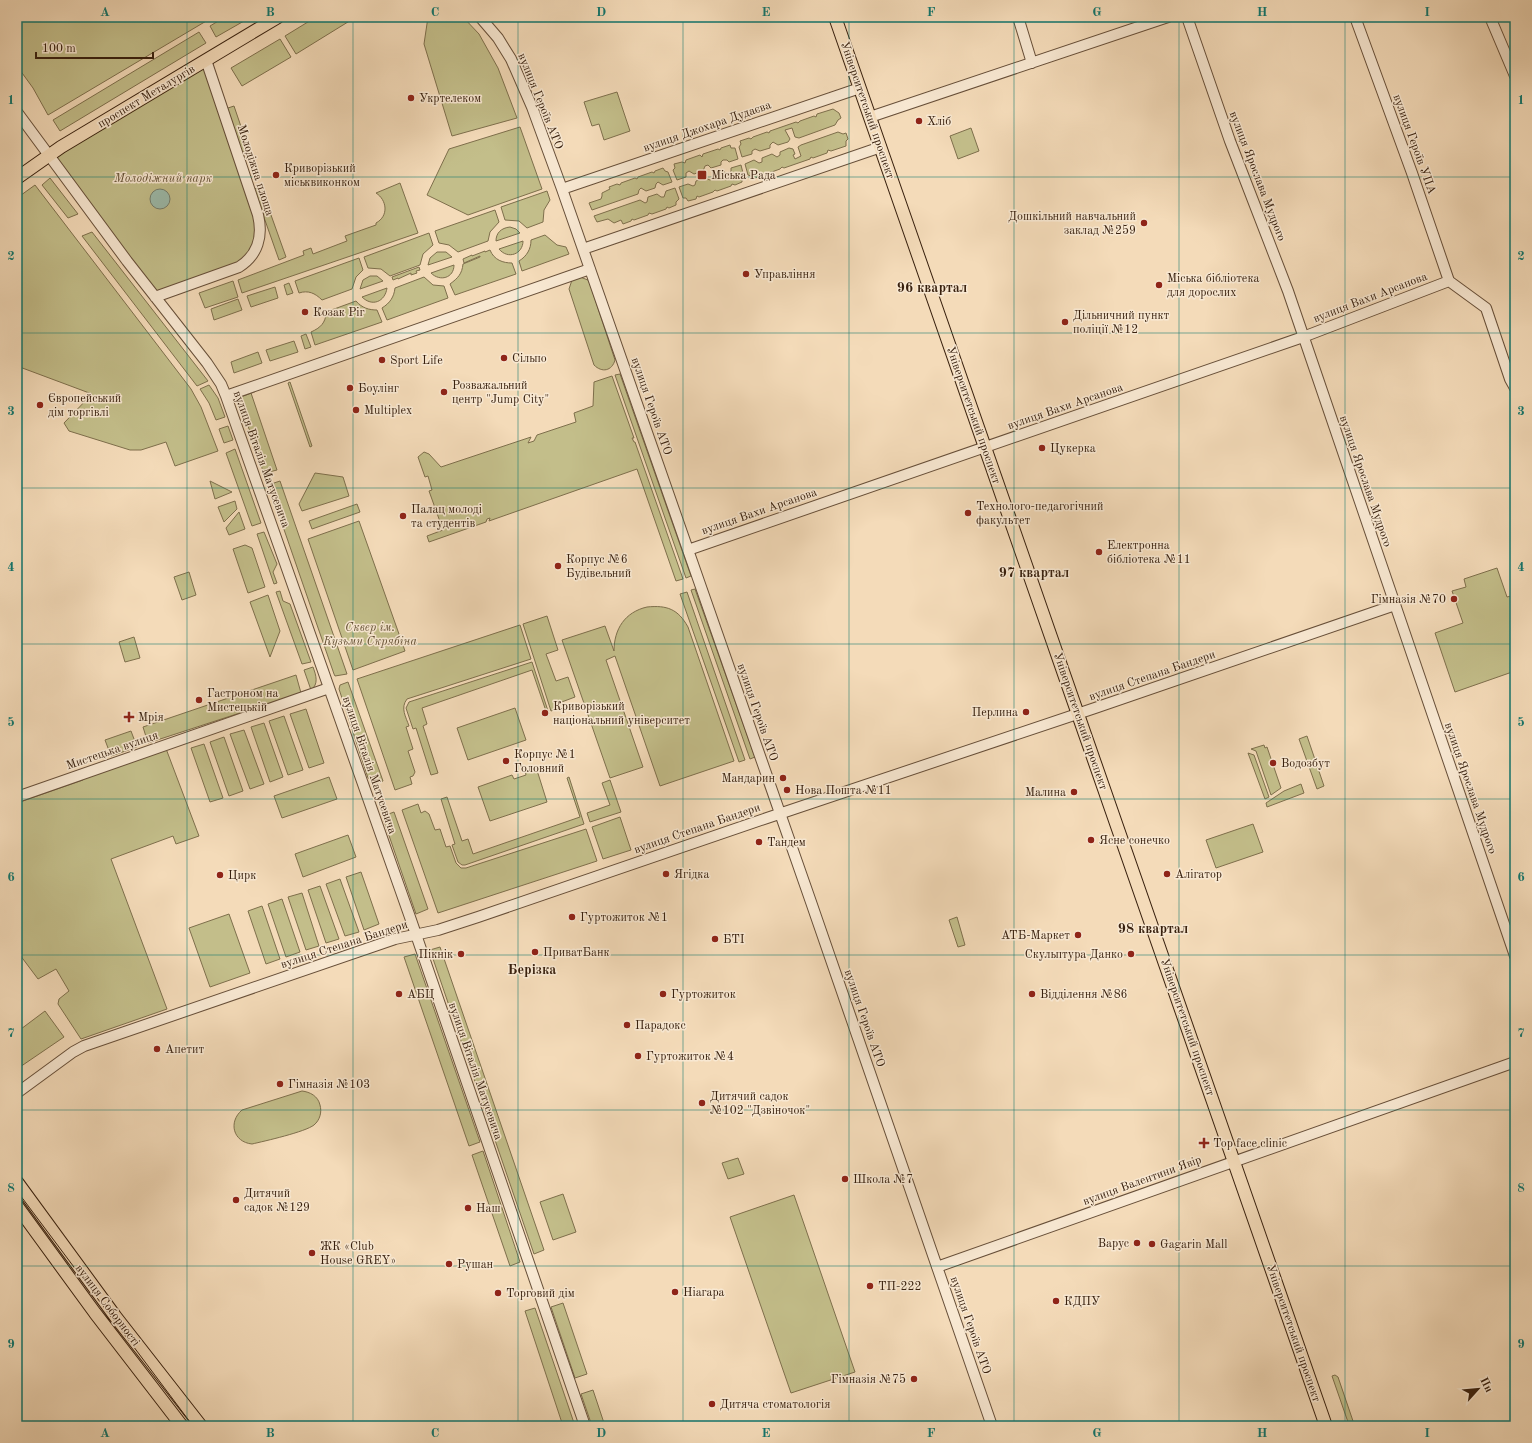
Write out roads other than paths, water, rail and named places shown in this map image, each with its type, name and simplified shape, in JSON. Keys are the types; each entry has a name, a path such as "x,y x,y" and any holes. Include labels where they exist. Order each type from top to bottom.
{"main road":[{"name":"проспект Металургів","path":"17,178 48,156 278,17"},
{"name":"Університетський проспект","path":"836,17 1326,1426"},
{"name":"вулиця Соборності","path":"17,1182 102,1298 201,1426"},
{"name":"вулиця Соборності","path":"17,1206 95,1313 182,1426"}],"street":[{"name":"вулиця Героїв АТО","path":"480,17 498,38 511,59 534,112 562,189 992,1426"},
{"path":"1018,17 1032,63"},
{"path":"870,117 1168,17"},
{"name":"вулиця Ярослава Мудрого","path":"1187,17 1230,141 1288,291 1515,956"},
{"name":"вулиця Героїв УПА","path":"1355,17 1412,173 1449,281"},
{"path":"1490,17 1515,76"},
{"name":"Молодіжна площа","path":"155,297 240,267 250,259 260,238 260,222 258,215 206,60"},
{"name":"вулиця Джохара Дудаєва","path":"562,189 860,88"},
{"name":"вулиця Віталія Матусевича","path":"17,112 48,156 215,373 226,396 416,935 585,1426"},
{"path":"584,250 881,147"},
{"path":"226,396 590,269"},
{"path":"1449,281 1486,308 1510,379 1515,388"},
{"name":"вулиця Вахи Арсанова","path":"688,550 1303,337 1449,281"},
{"name":"вулиця Степана Бандери","path":"17,1093 73,1052 84,1046 388,942 438,930 478,917 1395,605"},
{"name":"Мистецька вулиця","path":"17,797 329,688"},
{"name":"вулиця Валентини Явір","path":"937,1267 1515,1062"}],"tram line":[{"path":"17,1191 193,1426"}],"place":[{"name":"Укртелеком","path":"411,98"},
{"name":"Хліб","path":"919,121"},
{"name":"Криворізький міськвиконком","path":"276,175"},
{"name":"Міська Рада","path":"702,175"},
{"name":"Дошкільний навчальний заклад №259","path":"1144,223"},
{"name":"Управління","path":"746,274"},
{"name":"Міська бібліотека для дорослих","path":"1159,285"},
{"name":"Козак Ріг","path":"305,312"},
{"name":"Дільничний пункт поліції №12","path":"1065,322"},
{"name":"Сільпо","path":"504,358"},
{"name":"Sport Life","path":"382,360"},
{"name":"Боулінг","path":"350,388"},
{"name":"Розважальний центр \"Jump City\"","path":"444,392"},
{"name":"Європейський дім торгівлі","path":"40,405"},
{"name":"Multiplex","path":"356,410"},
{"name":"Цукерка","path":"1042,448"},
{"name":"Технолого-педагогічний факультет","path":"968,513"},
{"name":"Палац молоді та студентів","path":"403,516"},
{"name":"Електронна бібліотека №11","path":"1099,552"},
{"name":"Корпус №6 Будівельний","path":"558,566"},
{"name":"Гімназія №70","path":"1454,599"},
{"name":"Гастроном на Мистецькій","path":"199,700"},
{"name":"Перлина","path":"1026,712"},
{"name":"Криворізький національний університет","path":"545,713"},
{"name":"Мрія","path":"129,717"},
{"name":"Корпус №1 Головний","path":"506,761"},
{"name":"Водозбут","path":"1273,763"},
{"name":"Мандарин","path":"783,778"},
{"name":"Нова Пошта №11","path":"787,790"},
{"name":"Малина","path":"1074,792"},
{"name":"Ясне сонечко","path":"1091,840"},
{"name":"Тандем","path":"759,842"},
{"name":"Ягідка","path":"666,874"},
{"name":"Алігатор","path":"1167,874"},
{"name":"Цирк","path":"220,875"},
{"name":"Гуртожиток №1","path":"572,917"},
{"name":"АТБ-Маркет","path":"1078,935"},
{"name":"БТІ","path":"715,939"},
{"name":"ПриватБанк","path":"535,952"},
{"name":"Пікнік","path":"461,954"},
{"name":"Скульптура Данко","path":"1131,954"},
{"name":"АБЦ","path":"399,994"},
{"name":"Гуртожиток","path":"663,994"},
{"name":"Відділення №86","path":"1032,994"},
{"name":"Парадокс","path":"627,1025"},
{"name":"Апетит","path":"157,1049"},
{"name":"Гуртожиток №4","path":"638,1056"},
{"name":"Гімназія №103","path":"280,1084"},
{"name":"Дитячий садок №102 \"Дзвіночок\"","path":"702,1103"},
{"name":"Top face clinic","path":"1204,1143"},
{"name":"Школа №7","path":"845,1179"},
{"name":"Дитячий садок №129","path":"236,1200"},
{"name":"Наш","path":"468,1208"},
{"name":"Варус","path":"1137,1243"},
{"name":"Gagarin Mall","path":"1152,1244"},
{"name":"ЖК «Club House GREY»","path":"312,1253"},
{"name":"Рушан","path":"449,1264"},
{"name":"ТП-222","path":"870,1286"},
{"name":"Ніагара","path":"675,1292"},
{"name":"Торговий дім","path":"498,1293"},
{"name":"КДПУ","path":"1056,1301"},
{"name":"Гімназія №75","path":"914,1379"},
{"name":"Дитяча стоматологія","path":"712,1404"}],"district":[{"name":"96 квартал","path":"932,287"},
{"name":"97 квартал","path":"1034,572"},
{"name":"98 квартал","path":"1153,928"},
{"name":"Берізка","path":"532,969"}],"park label":[{"name":"Молодіжний парк","path":"163,178"},
{"name":"Сквер ім. Кузьми Скрябіна","path":"370,634"}]}
